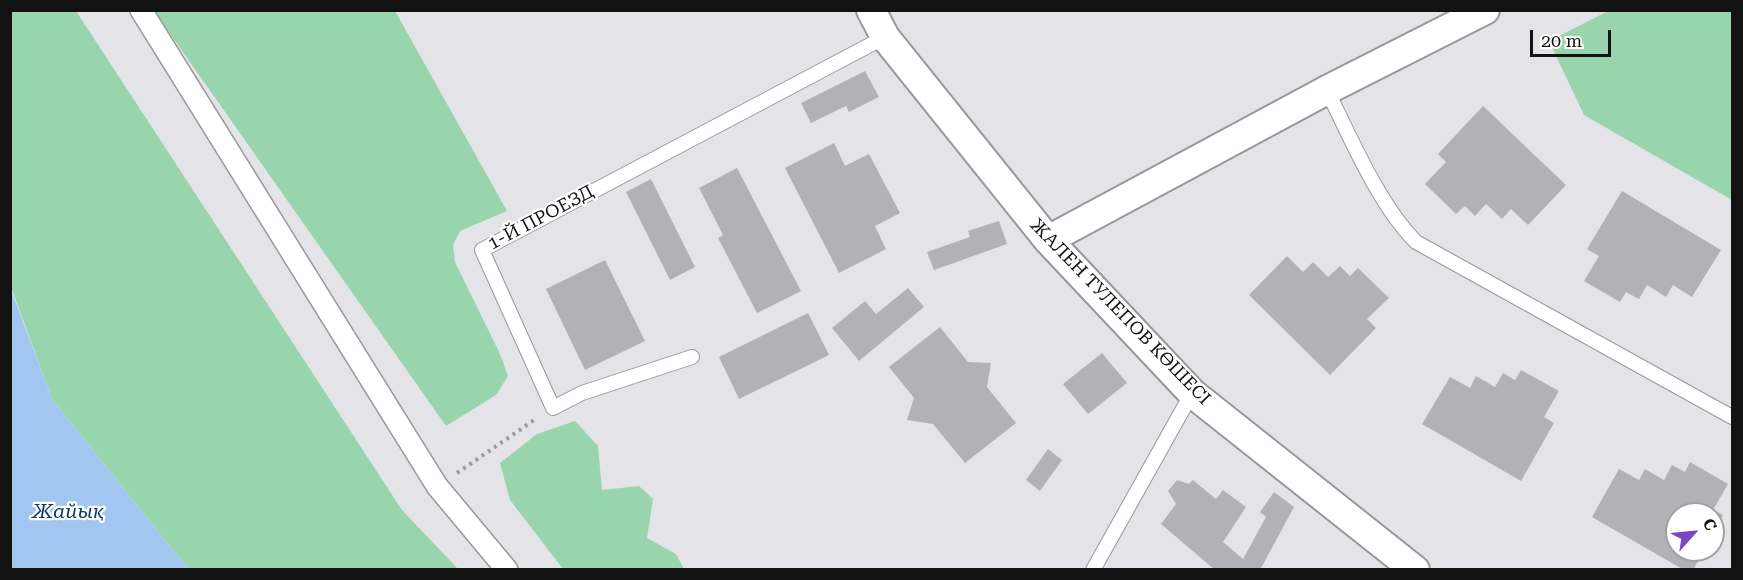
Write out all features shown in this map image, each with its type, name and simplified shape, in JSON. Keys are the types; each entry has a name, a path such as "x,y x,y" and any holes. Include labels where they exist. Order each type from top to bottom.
{"street":[{"path":"141,10 437,486 507,570"},
{"name":"ЖАЛЕН ТУЛЕПОВ КӨШЕСІ","path":"871,10 885,37 1048,240 1192,393 1416,570"},
{"path":"1048,240 1327,90 1485,10"}],"lane":[{"name":"1-Й ПРОЕЗД","path":"553,408 482,250 885,37"},
{"path":"1327,90 1359,155 1390,210 1401,228 1416,242 1732,417"},
{"path":"553,408 582,393 692,357"},
{"path":"1093,570 1192,393"}],"path":[{"path":"437,486 553,408"}],"green space":[{"path":"1610,10 1732,11 1732,200 1584,115 1549,41"},
{"path":"11,11 76,11 402,510 458,569 188,569 52,399 11,287"},
{"path":"154,11 395,11 507,211 460,231 453,245 455,262 500,354 508,376 496,395 446,426"},
{"path":"575,421 598,446 602,490 639,486 653,499 647,538 676,554 684,569 563,569 510,500 500,463 537,434"}],"water":[{"name":"Жайық","path":"10,287 52,399 188,569 11,569"}],"building":[{"path":"865,71 879,97 849,112 846,106 811,123 801,103"},
{"path":"1483,106 1566,185 1528,225 1511,209 1502,219 1486,204 1475,216 1465,206 1456,214 1425,184 1446,162 1438,154"},
{"path":"834,143 845,166 869,154 900,213 875,226 886,249 839,273 785,168"},
{"path":"737,168 801,291 757,313 718,238 723,235 699,188"},
{"path":"651,179 695,267 670,280 626,192"},
{"path":"1622,191 1721,250 1692,297 1673,285 1666,297 1647,285 1639,299 1626,292 1620,302 1584,281 1599,256 1587,249"},
{"path":"999,221 1007,244 934,270 927,252 970,237 968,231"},
{"path":"1287,256 1303,272 1313,262 1328,277 1340,266 1350,276 1358,268 1389,298 1367,319 1376,328 1330,375 1249,295"},
{"path":"605,260 645,341 585,370 546,289"},
{"path":"908,288 924,307 859,361 832,328 865,301 876,314"},
{"path":"808,313 829,355 739,399 719,357"},
{"path":"940,327 968,362 991,363 987,387 1016,423 965,463 933,424 907,420 914,398 889,367"},
{"path":"1102,353 1127,383 1088,414 1063,384"},
{"path":"1521,370 1559,391 1544,417 1554,423 1521,481 1422,424 1450,377 1470,388 1476,376 1495,387 1503,373 1515,380"},
{"path":"1048,449 1062,460 1040,491 1026,480"},
{"path":"1690,462 1728,484 1718,502 1665,502 1665,559 1592,517 1619,469 1639,480 1645,469 1664,480 1672,465 1685,472"},
{"path":"1177,480 1189,484 1193,480 1216,499 1223,490 1246,507 1223,542 1243,559 1266,517 1260,512 1274,492 1294,507 1260,570 1215,570 1161,524 1176,504 1168,491"},
{"path":"1670,562 1697,562 1693,570 1684,570"}]}
